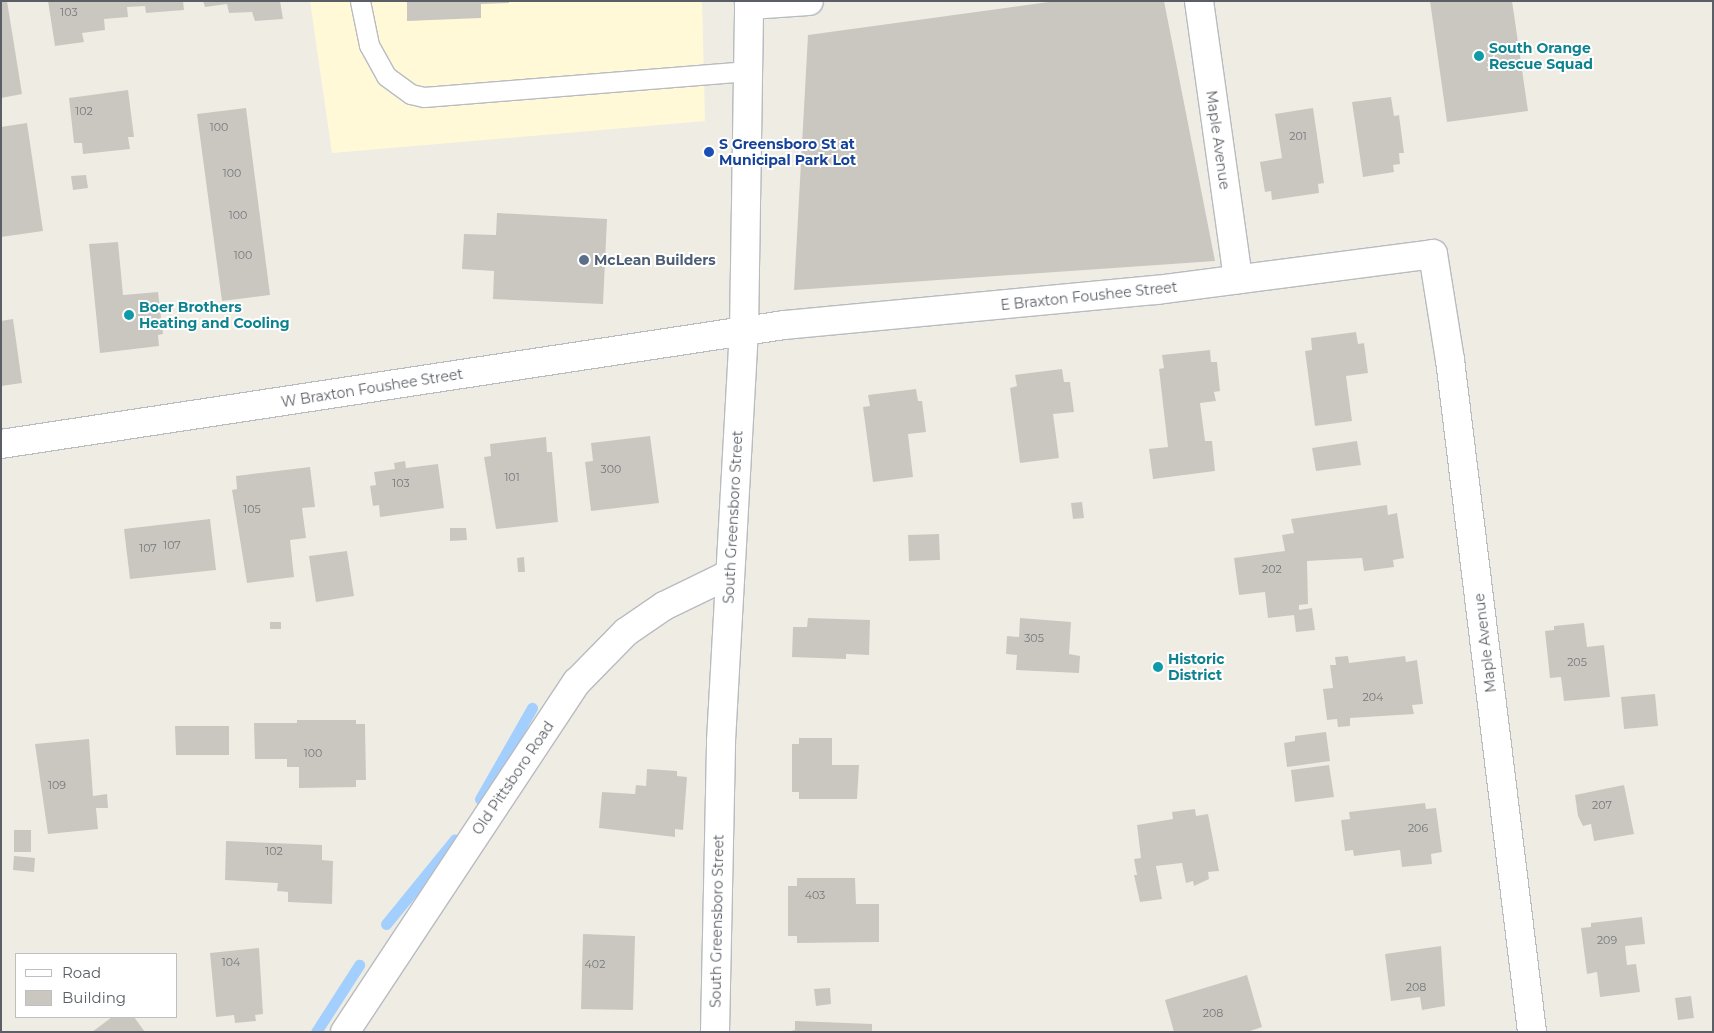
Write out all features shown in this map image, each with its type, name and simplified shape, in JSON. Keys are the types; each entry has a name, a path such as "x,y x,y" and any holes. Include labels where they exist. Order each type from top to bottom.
{"street":[{"path":"749,3 809,1"},
{"name":"Maple Avenue","path":"1200,1 1238,279"},
{"name":"South Greensboro Street","path":"716,1032 720,741 744,332 749,3"},
{"name":"Maple Avenue","path":"1433,254 1451,370 1532,1032"},
{"name":"E Braxton Foushee Street","path":"744,332 1238,279 1433,254"},
{"name":"W Braxton Foushee Street","path":"1,444 744,332"},
{"name":"Old Pittsboro Road","path":"345,1032 577,682 626,632 664,606 730,574"}],"lane":[{"path":"360,1 369,45 386,76 411,94 424,97 748,71"}],"shaded area":[{"path":"310,1 702,1 705,121 332,153"}],"building":[{"path":"1,1 7,1 22,94 1,98"},
{"path":"48,1 183,1 184,10 146,13 145,6 127,7 128,17 104,19 105,30 82,33 84,42 55,46"},
{"path":"203,1 280,1 283,19 255,21 252,12 229,13 227,4 205,7"},
{"path":"407,1 509,1 509,3 481,4 481,18 407,21"},
{"path":"1056,1 1164,1 1215,261 794,290 808,35"},
{"name":"South Orange Rescue Squad","path":"1430,1 1512,1 1528,111 1447,122"},
{"path":"128,90 134,137 128,137 130,149 83,154 82,143 74,143 69,98"},
{"path":"1391,97 1394,116 1399,115 1404,153 1399,153 1400,164 1393,165 1394,172 1363,177 1352,102"},
{"path":"246,108 270,295 222,301 197,114"},
{"path":"1313,108 1324,183 1318,184 1319,193 1272,200 1271,191 1265,192 1260,162 1282,158 1275,114"},
{"path":"27,123 43,231 1,237 1,127"},
{"path":"86,175 88,188 73,190 71,176"},
{"path":"497,213 607,219 603,304 493,299 494,271 462,269 464,234 496,235"},
{"name":"Boer Brothers Heating and Cooling","path":"118,242 123,295 158,292 163,334 158,335 159,346 100,353 89,244"},
{"path":"13,319 22,383 1,386 1,321"},
{"path":"1356,332 1358,344 1364,343 1368,373 1346,376 1352,421 1315,426 1305,351 1312,350 1311,338"},
{"path":"1210,350 1211,362 1217,362 1220,391 1214,392 1216,401 1200,403 1205,441 1212,441 1215,471 1153,479 1149,449 1168,447 1159,369 1164,368 1162,355"},
{"path":"1062,369 1064,382 1070,382 1074,412 1053,414 1059,458 1020,463 1010,388 1017,386 1015,375"},
{"path":"916,389 918,401 922,401 926,432 908,434 913,477 873,482 863,407 870,406 868,395"},
{"path":"650,436 659,503 591,511 585,462 593,461 591,443"},
{"path":"546,437 547,452 552,452 558,522 496,529 484,457 491,456 490,444"},
{"path":"1357,441 1361,465 1316,471 1312,448"},
{"path":"405,461 406,468 438,464 444,508 380,517 379,505 373,506 370,486 376,485 374,472 395,469 394,463"},
{"path":"310,467 315,507 302,508 306,538 290,540 294,577 247,583 232,490 237,489 236,476"},
{"path":"1082,502 1084,518 1073,519 1071,503"},
{"path":"1387,505 1388,515 1397,513 1404,558 1393,560 1394,567 1364,571 1362,558 1307,561 1308,604 1299,605 1299,610 1312,608 1315,630 1296,632 1294,615 1268,618 1265,592 1239,595 1234,558 1285,551 1282,535 1294,533 1291,519"},
{"path":"210,519 216,570 130,579 124,529"},
{"path":"450,528 466,528 467,540 450,541"},
{"path":"939,534 940,560 909,561 908,535"},
{"path":"347,551 354,596 316,602 309,556"},
{"path":"524,557 525,572 518,572 517,558"},
{"path":"808,618 870,620 869,655 846,654 846,659 792,657 793,627 807,627"},
{"path":"1020,618 1071,622 1069,654 1080,656 1079,673 1016,670 1017,655 1006,654 1007,636 1019,637"},
{"path":"270,622 281,622 281,629 270,629"},
{"path":"1584,623 1587,647 1604,645 1610,697 1564,701 1561,677 1550,678 1545,631 1554,630 1554,626"},
{"path":"1348,656 1349,663 1405,656 1406,662 1417,660 1423,704 1412,705 1414,714 1350,718 1350,726 1338,727 1337,719 1327,720 1323,689 1333,688 1330,665 1336,665 1335,657"},
{"path":"1655,694 1658,726 1624,729 1621,697"},
{"path":"297,720 356,720 356,724 365,724 366,780 356,780 356,787 299,788 299,767 287,767 287,759 255,759 254,723 297,723"},
{"path":"175,726 229,726 229,755 176,755"},
{"path":"1326,732 1330,761 1287,767 1284,743 1295,741 1295,736"},
{"path":"799,738 832,738 832,765 859,765 857,799 799,799 799,792 792,792 792,744 799,744"},
{"path":"89,739 93,796 107,794 108,808 96,808 98,829 48,834 35,744"},
{"path":"1329,765 1334,797 1295,802 1291,770"},
{"path":"647,769 677,771 677,776 687,777 683,830 675,829 675,837 599,828 602,792 635,794 636,785 646,786"},
{"path":"1624,785 1634,834 1594,841 1591,824 1583,826 1578,816 1575,795"},
{"path":"1425,803 1426,809 1436,808 1442,852 1431,854 1432,864 1402,867 1400,850 1354,856 1353,850 1345,851 1341,820 1350,819 1349,812"},
{"path":"1195,809 1196,816 1208,814 1219,871 1208,872 1209,879 1194,886 1193,881 1186,883 1182,863 1156,866 1162,899 1140,902 1134,875 1137,875 1134,859 1141,858 1137,825 1173,819 1172,812"},
{"path":"14,830 31,830 31,852 14,852"},
{"path":"226,841 322,845 322,860 333,861 332,904 288,902 288,892 277,891 278,883 225,880"},
{"path":"14,856 35,858 34,872 13,870"},
{"path":"797,878 855,878 856,904 879,904 879,942 797,943 797,936 788,936 788,886 797,886"},
{"path":"1642,917 1645,944 1625,946 1627,965 1636,964 1640,992 1600,997 1597,972 1587,974 1581,928 1591,927 1591,923"},
{"path":"583,934 635,936 633,1010 581,1009"},
{"path":"1441,946 1445,1006 1422,1010 1420,997 1391,1001 1385,954"},
{"path":"259,948 263,1014 255,1015 256,1021 235,1023 234,1015 216,1017 210,953"},
{"path":"1247,975 1262,1027 1247,1032 1174,1032 1165,1000"},
{"path":"830,988 831,1004 816,1006 814,989"},
{"path":"1691,996 1694,1018 1678,1020 1675,998"},
{"path":"111,1018 135,1018 145,1032 92,1032"},
{"path":"795,1021 872,1024 872,1032 786,1032 795,1030"}],"waterway":[{"path":"480,799 532,708"},
{"path":"386,924 455,839"},
{"path":"316,1032 359,965"}],"place":[{"name":"South Orange Rescue Squad","path":"1479,56"},
{"name":"S Greensboro St at Municipal Park Lot","path":"709,152"},
{"name":"McLean Builders","path":"584,260"},
{"name":"Boer Brothers Heating and Cooling","path":"129,315"},
{"name":"Historic District","path":"1158,667"}]}
